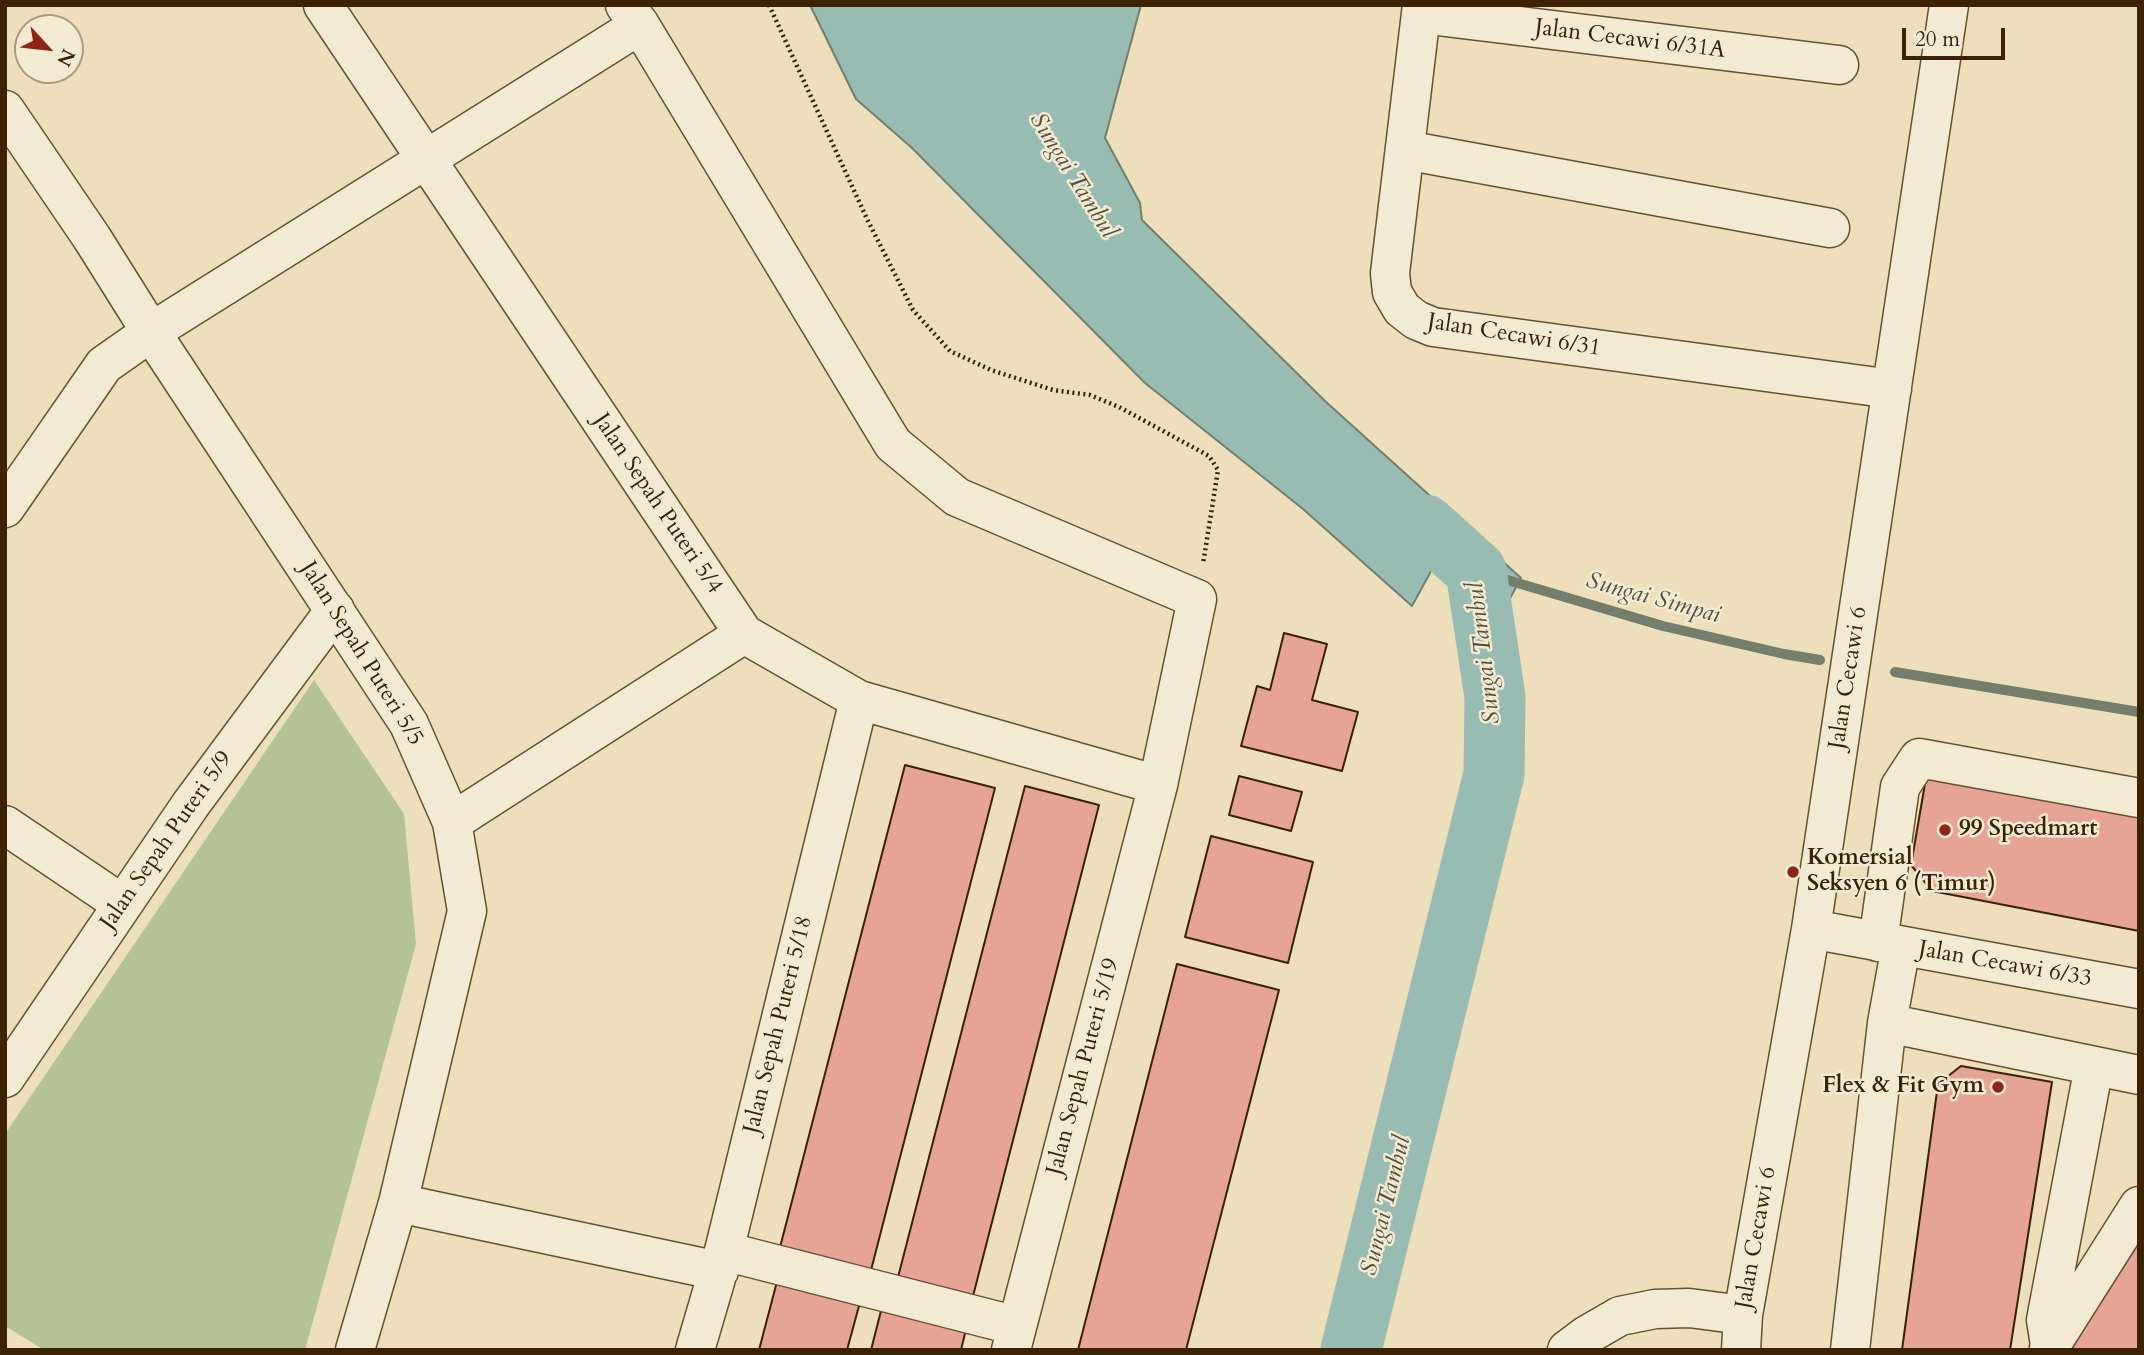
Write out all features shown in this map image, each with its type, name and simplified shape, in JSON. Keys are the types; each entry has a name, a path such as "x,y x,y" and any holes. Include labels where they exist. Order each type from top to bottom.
{"street":[{"name":"Jalan Sepah Puteri 5/4","path":"323,5 744,634 859,700 1158,785"},
{"name":"Jalan Cecawi 6","path":"1742,1332 1811,929 1949,5"},
{"name":"Jalan Cecawi 6/31","path":"1421,10 1390,273 1392,292 1402,309 1416,320 1433,327 1892,389"},
{"name":"Jalan Cecawi 6/31A","path":"1421,10 1839,65"},
{"path":"5,508 104,365 151,332 425,159 633,15 893,444 957,498 1197,599"},
{"name":"Jalan Sepah Puteri 5/5","path":"5,110 92,238 410,724 452,822 467,911 398,1203 355,1350"},
{"path":"1405,150 1830,228"},
{"name":"Jalan Sepah Puteri 5/19","path":"1014,1338 1158,785 1197,599"},
{"name":"Jalan Sepah Puteri 5/9","path":"5,1078 199,793 335,610"},
{"path":"452,822 744,634"},
{"name":"Jalan Sepah Puteri 5/18","path":"695,1350 722,1261 859,700"},
{"path":"1811,929 1890,944 1900,787 1919,758 2139,798"},
{"path":"5,825 122,904"},
{"name":"Jalan Cecawi 6/33","path":"1850,1350 1887,1023 1890,944 2139,989"},
{"path":"1887,1023 2139,1075"},
{"path":"2049,1347 2046,1320 2094,1066"},
{"path":"398,1203 722,1261 1014,1338"},
{"path":"2049,1347 2139,1206"},
{"path":"1567,1350 1620,1316 1654,1309 1689,1308 1742,1332"}],"path":[{"path":"769,5 867,219 913,310 950,351 991,370 1053,390 1090,395 1119,407 1209,456 1218,470 1197,599"}],"green space":[{"path":"314,680 404,814 416,944 305,1350 44,1350 5,1326 5,1134"}],"water":[{"path":"810,5 1141,5 1105,138 1140,203 1142,220 1325,401 1521,578 1508,602 1436,562 1412,606 1303,509 1145,383 912,148 856,99"}],"building":[{"path":"1284,633 1327,644 1312,700 1358,712 1342,771 1241,746 1257,686 1270,690"},
{"path":"905,765 995,788 869,1278 778,1255"},
{"path":"1927,772 2139,811 2139,931 1932,891 1911,865"},
{"path":"1239,776 1302,792 1291,831 1229,815"},
{"path":"1025,786 1099,805 972,1300 897,1281"},
{"path":"1211,836 1313,862 1288,963 1185,937"},
{"path":"1177,964 1279,990 1186,1350 1078,1350"},
{"path":"1961,1066 2052,1082 2010,1350 1902,1350 1938,1084"},
{"path":"2139,1237 2139,1350 2071,1350 2134,1243"},
{"path":"779,1274 862,1295 847,1350 759,1350"},
{"path":"884,1299 968,1321 961,1350 871,1350"}],"waterway":[{"name":"Sungai Tambul","path":"1351,1350 1494,774 1495,697 1476,571 1425,525"},
{"name":"Sungai Simpai","path":"1504,579 1663,626 1820,660"},
{"name":"Sungai Simpai","path":"1895,672 2139,712"}],"place":[{"name":"99 Speedmart","path":"1945,830"},
{"name":"Komersial Seksyen 6 (Timur)","path":"1793,872"},
{"name":"Flex & Fit Gym","path":"1998,1087"}]}
